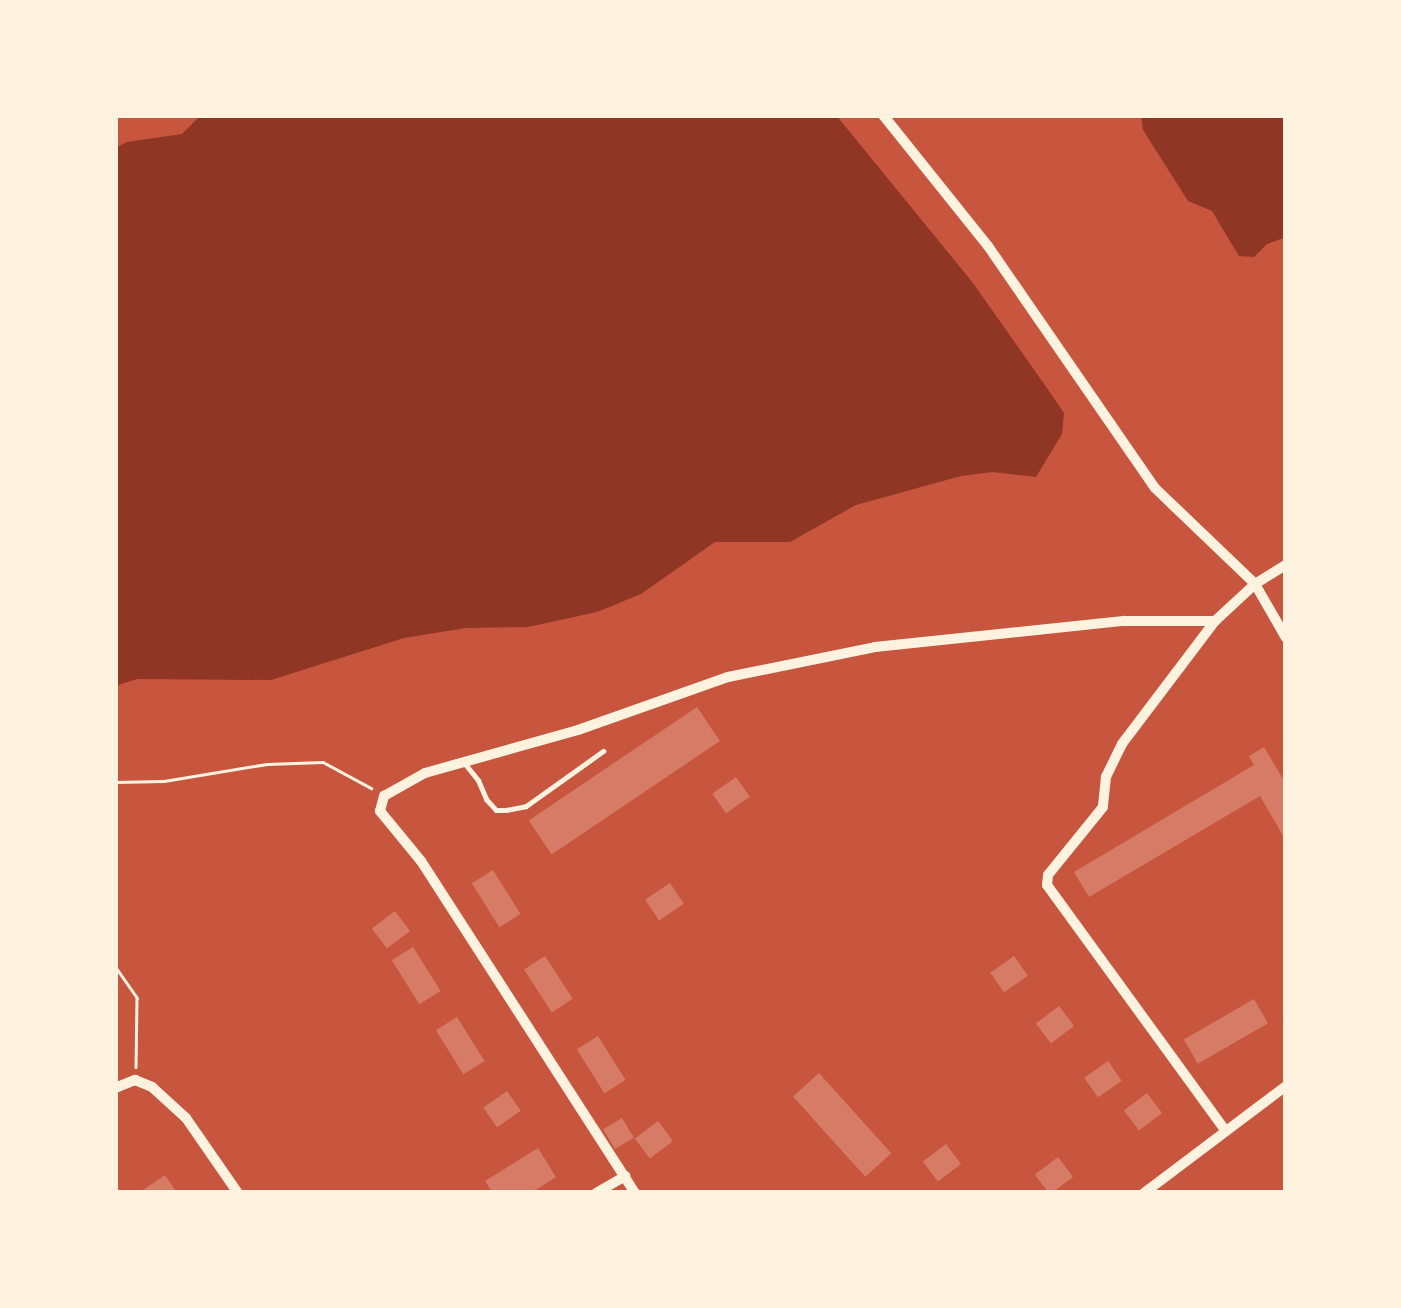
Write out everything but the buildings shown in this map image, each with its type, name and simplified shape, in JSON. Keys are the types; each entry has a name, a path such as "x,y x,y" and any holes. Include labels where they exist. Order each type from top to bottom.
{"street":[{"path":"883,115 988,246 1154,488 1255,584 1286,638"},
{"path":"1225,1130 1047,885 1048,875 1102,807 1106,777 1122,744 1214,622 1255,584 1286,565"},
{"path":"635,1193 422,861 380,812 384,796 425,773 578,730 728,677 875,647 1124,621 1214,622"},
{"path":"115,1088 136,1080 152,1086 186,1118 238,1193"},
{"path":"1144,1193 1286,1086"},
{"path":"596,1193 624,1176"}],"lane":[{"path":"462,762 496,810 506,810 526,806 603,751"}],"path":[{"path":"115,782 164,781 267,764 323,762 384,796"},
{"path":"115,966 137,998 140,1048 136,1080"}],"shaded area":[{"path":"201,115 836,115 973,283 1064,413 1062,434 1036,477 993,472 961,476 856,505 790,542 715,542 641,594 597,612 528,627 466,628 404,638 271,680 137,679 115,686 115,148 127,142 182,134"},
{"path":"1141,115 1286,115 1286,237 1267,244 1254,257 1239,256 1212,211 1188,201 1143,130"}]}
